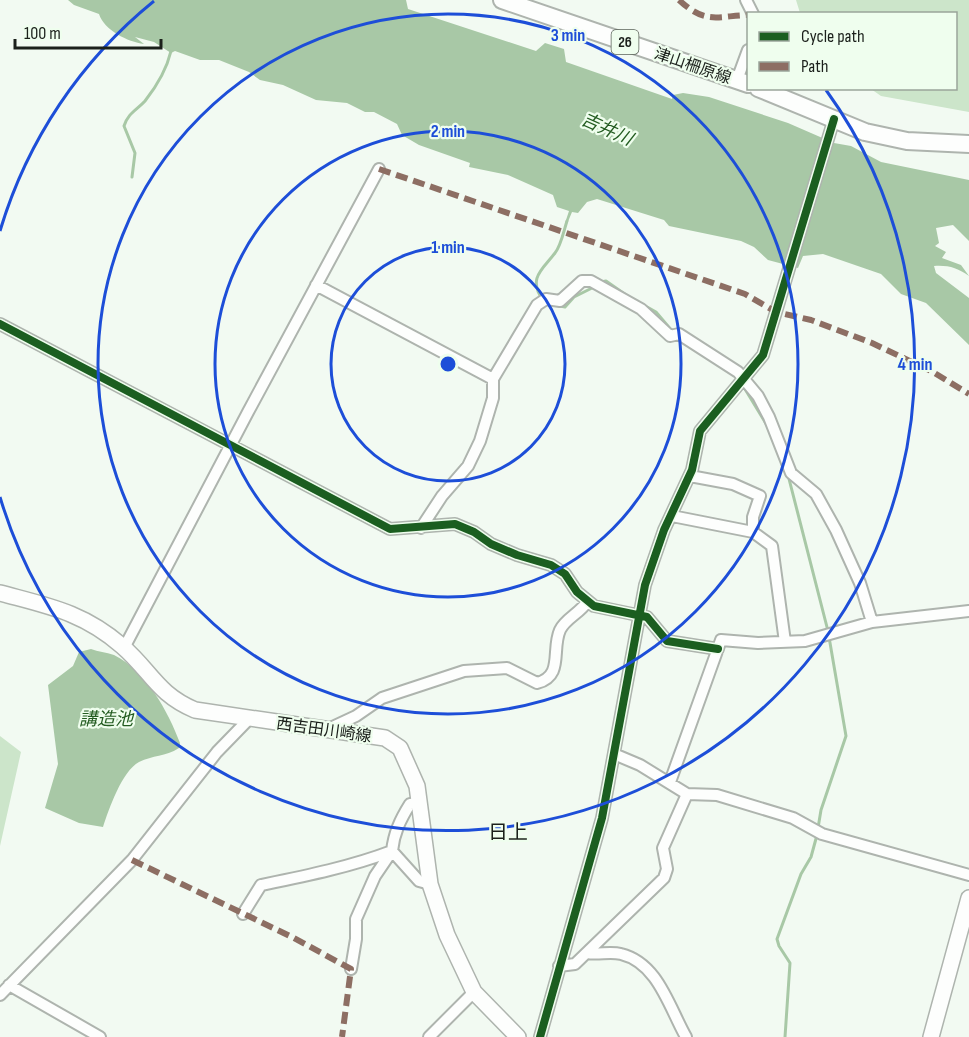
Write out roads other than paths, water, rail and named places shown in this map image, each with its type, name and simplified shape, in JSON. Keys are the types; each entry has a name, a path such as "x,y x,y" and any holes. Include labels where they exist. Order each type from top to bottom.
{"main road":[{"name":"津山柵原線","path":"502,0 743,82"},
{"path":"762,90 831,127 886,137 969,144"},
{"name":"西吉田川崎線","path":"0,593 86,619 124,648 162,691 177,702 195,710 385,738 400,748 417,786 430,884 447,935 474,992 518,1037"},
{"path":"931,1037 969,898"}],"street":[{"path":"743,82 747,56"},
{"path":"540,1037 602,819 645,585 690,476 700,431 708,418 763,355 831,127"},
{"path":"124,648 379,169"},
{"path":"421,528 442,496 468,466 480,441 493,398 493,379 537,305 546,298 560,301 582,281 591,281 641,309 670,336 679,334 745,378 769,417 791,473 816,494 831,520 860,583 872,622"},
{"path":"316,285 493,379"},
{"path":"0,324 390,529 455,524 517,555 551,565 565,574 587,602 647,617 667,641 718,649"},
{"path":"690,476 733,484 760,496 753,518 753,532"},
{"path":"672,516 753,532 772,546 785,642"},
{"path":"326,730 356,716 382,698 464,670 507,668 537,683 546,681 552,675 559,631 587,602"},
{"path":"670,782 721,640 805,641 872,622 969,611"},
{"path":"0,995 132,860 217,752 250,717"},
{"path":"614,754 623,755 687,794 717,795 803,821 822,834 969,875"},
{"path":"559,966 575,964 623,915 664,878 667,869 663,848 687,794"},
{"path":"351,969 356,939 356,919 375,876 392,851 394,833 403,815 410,804 420,802"},
{"path":"392,851 419,881 430,884"},
{"path":"243,914 261,885 361,863 392,851"},
{"path":"588,953 623,954 639,963 660,982 668,1006 686,1037"},
{"path":"9,985 100,1037"},
{"path":"429,1037 474,992"}],"water":[{"name":"吉井川","path":"68,0 406,0 408,9 536,51 545,43 564,49 566,62 672,99 673,95 683,93 709,97 788,123 834,143 851,146 881,162 969,180 969,241 953,225 936,228 939,243 935,246 946,252 942,258 961,265 969,276 953,268 934,266 936,273 969,298 969,345 926,303 901,294 881,274 823,254 803,256 798,268 768,260 754,247 741,241 669,226 664,220 597,199 587,202 578,213 572,212 567,224 565,223 569,211 557,207 553,195 508,175 469,167 470,163 419,145 402,135 397,124 374,112 365,112 347,103 316,100 283,85 260,80 249,72 219,60 200,60 175,51 171,53 154,42 135,37 144,44 131,41 111,30 99,14 74,5"},
{"name":"講造池","path":"91,649 114,655 126,662 146,681 162,705 180,743 179,748 174,751 139,762 127,773 117,791 103,827 79,823 45,808 58,764 48,685 73,666 79,652"}],"waterway":[{"path":"132,177 135,153 124,126 157,84 171,51"},
{"path":"543,300 536,286 538,274 557,250 567,221"},
{"path":"601,282 606,281 629,297"},
{"path":"550,304 565,307 574,297 596,286"},
{"path":"640,303 656,312 673,332"},
{"path":"745,389 768,427"},
{"path":"788,475 828,631"},
{"path":"818,828 821,810 846,736 829,637"},
{"path":"785,1037 790,963 777,939 801,874 811,857 817,835"}],"district":[{"name":"日上","path":"508,832"}]}
